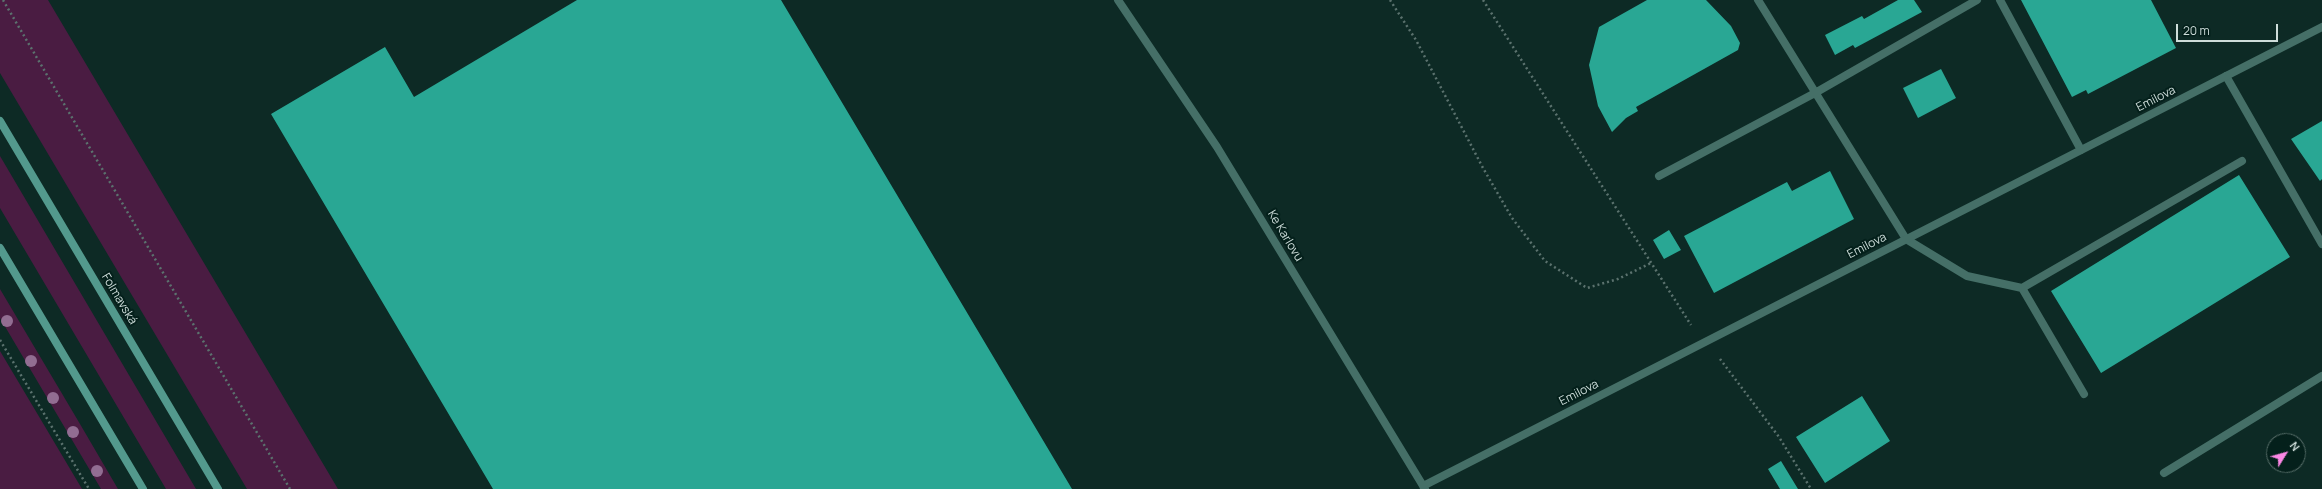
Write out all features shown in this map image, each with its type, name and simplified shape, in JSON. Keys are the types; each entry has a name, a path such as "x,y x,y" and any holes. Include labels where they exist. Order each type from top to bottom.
{"main road":[{"name":"Folmavská","path":"0,121 218,489"},
{"path":"0,248 143,489"}],"street":[{"name":"Ke Karlovu","path":"1118,0 1217,147 1422,488"},
{"path":"1758,0 1906,239 1967,276 2022,288 2242,161"},
{"path":"1659,176 1816,93 1977,0"},
{"path":"2000,0 2082,150"},
{"name":"Emilova","path":"1422,488 2322,27"},
{"path":"2226,76 2322,244"},
{"path":"2022,288 2084,394"},
{"path":"2164,473 2322,376"}],"path":[{"path":"3,0 290,489"},
{"path":"1390,0 1416,40 1482,168 1512,218 1545,261 1587,288 1618,279 1651,263"},
{"path":"1483,0 1690,323"},
{"path":"0,340 89,489"},
{"path":"1735,376 1779,437 1810,489"}],"shaded area":[{"path":"0,0 48,0 338,489 247,489 0,73"},
{"path":"0,156 196,489 166,489 0,208"},
{"path":"0,289 118,489 101,489 0,318"},
{"path":"0,351 47,430 82,489 0,489"}],"building":[{"path":"577,0 781,0 1072,489 493,489 271,114 385,47 414,97"},
{"path":"1647,0 1706,0 1731,26 1740,43 1738,50 1636,107 1638,111 1626,118 1612,132 1598,106 1589,65 1599,27"},
{"path":"1898,0 1914,0 1922,12 1855,48 1853,45 1835,55 1825,35 1862,16 1864,19"},
{"path":"2021,0 2151,0 2176,48 2088,94 2086,90 2072,97"},
{"path":"1941,69 1956,98 1918,118 1903,88"},
{"path":"2322,121 2322,179 2320,181 2291,139"},
{"path":"1830,171 1854,219 1714,293 1684,236 1787,182 1792,191"},
{"path":"2239,175 2290,257 2101,373 2051,291"},
{"path":"1669,230 1681,250 1664,259 1653,240"},
{"path":"1862,396 1890,441 1825,483 1796,437"},
{"path":"1781,461 1798,489 1780,489 1768,469"}]}
